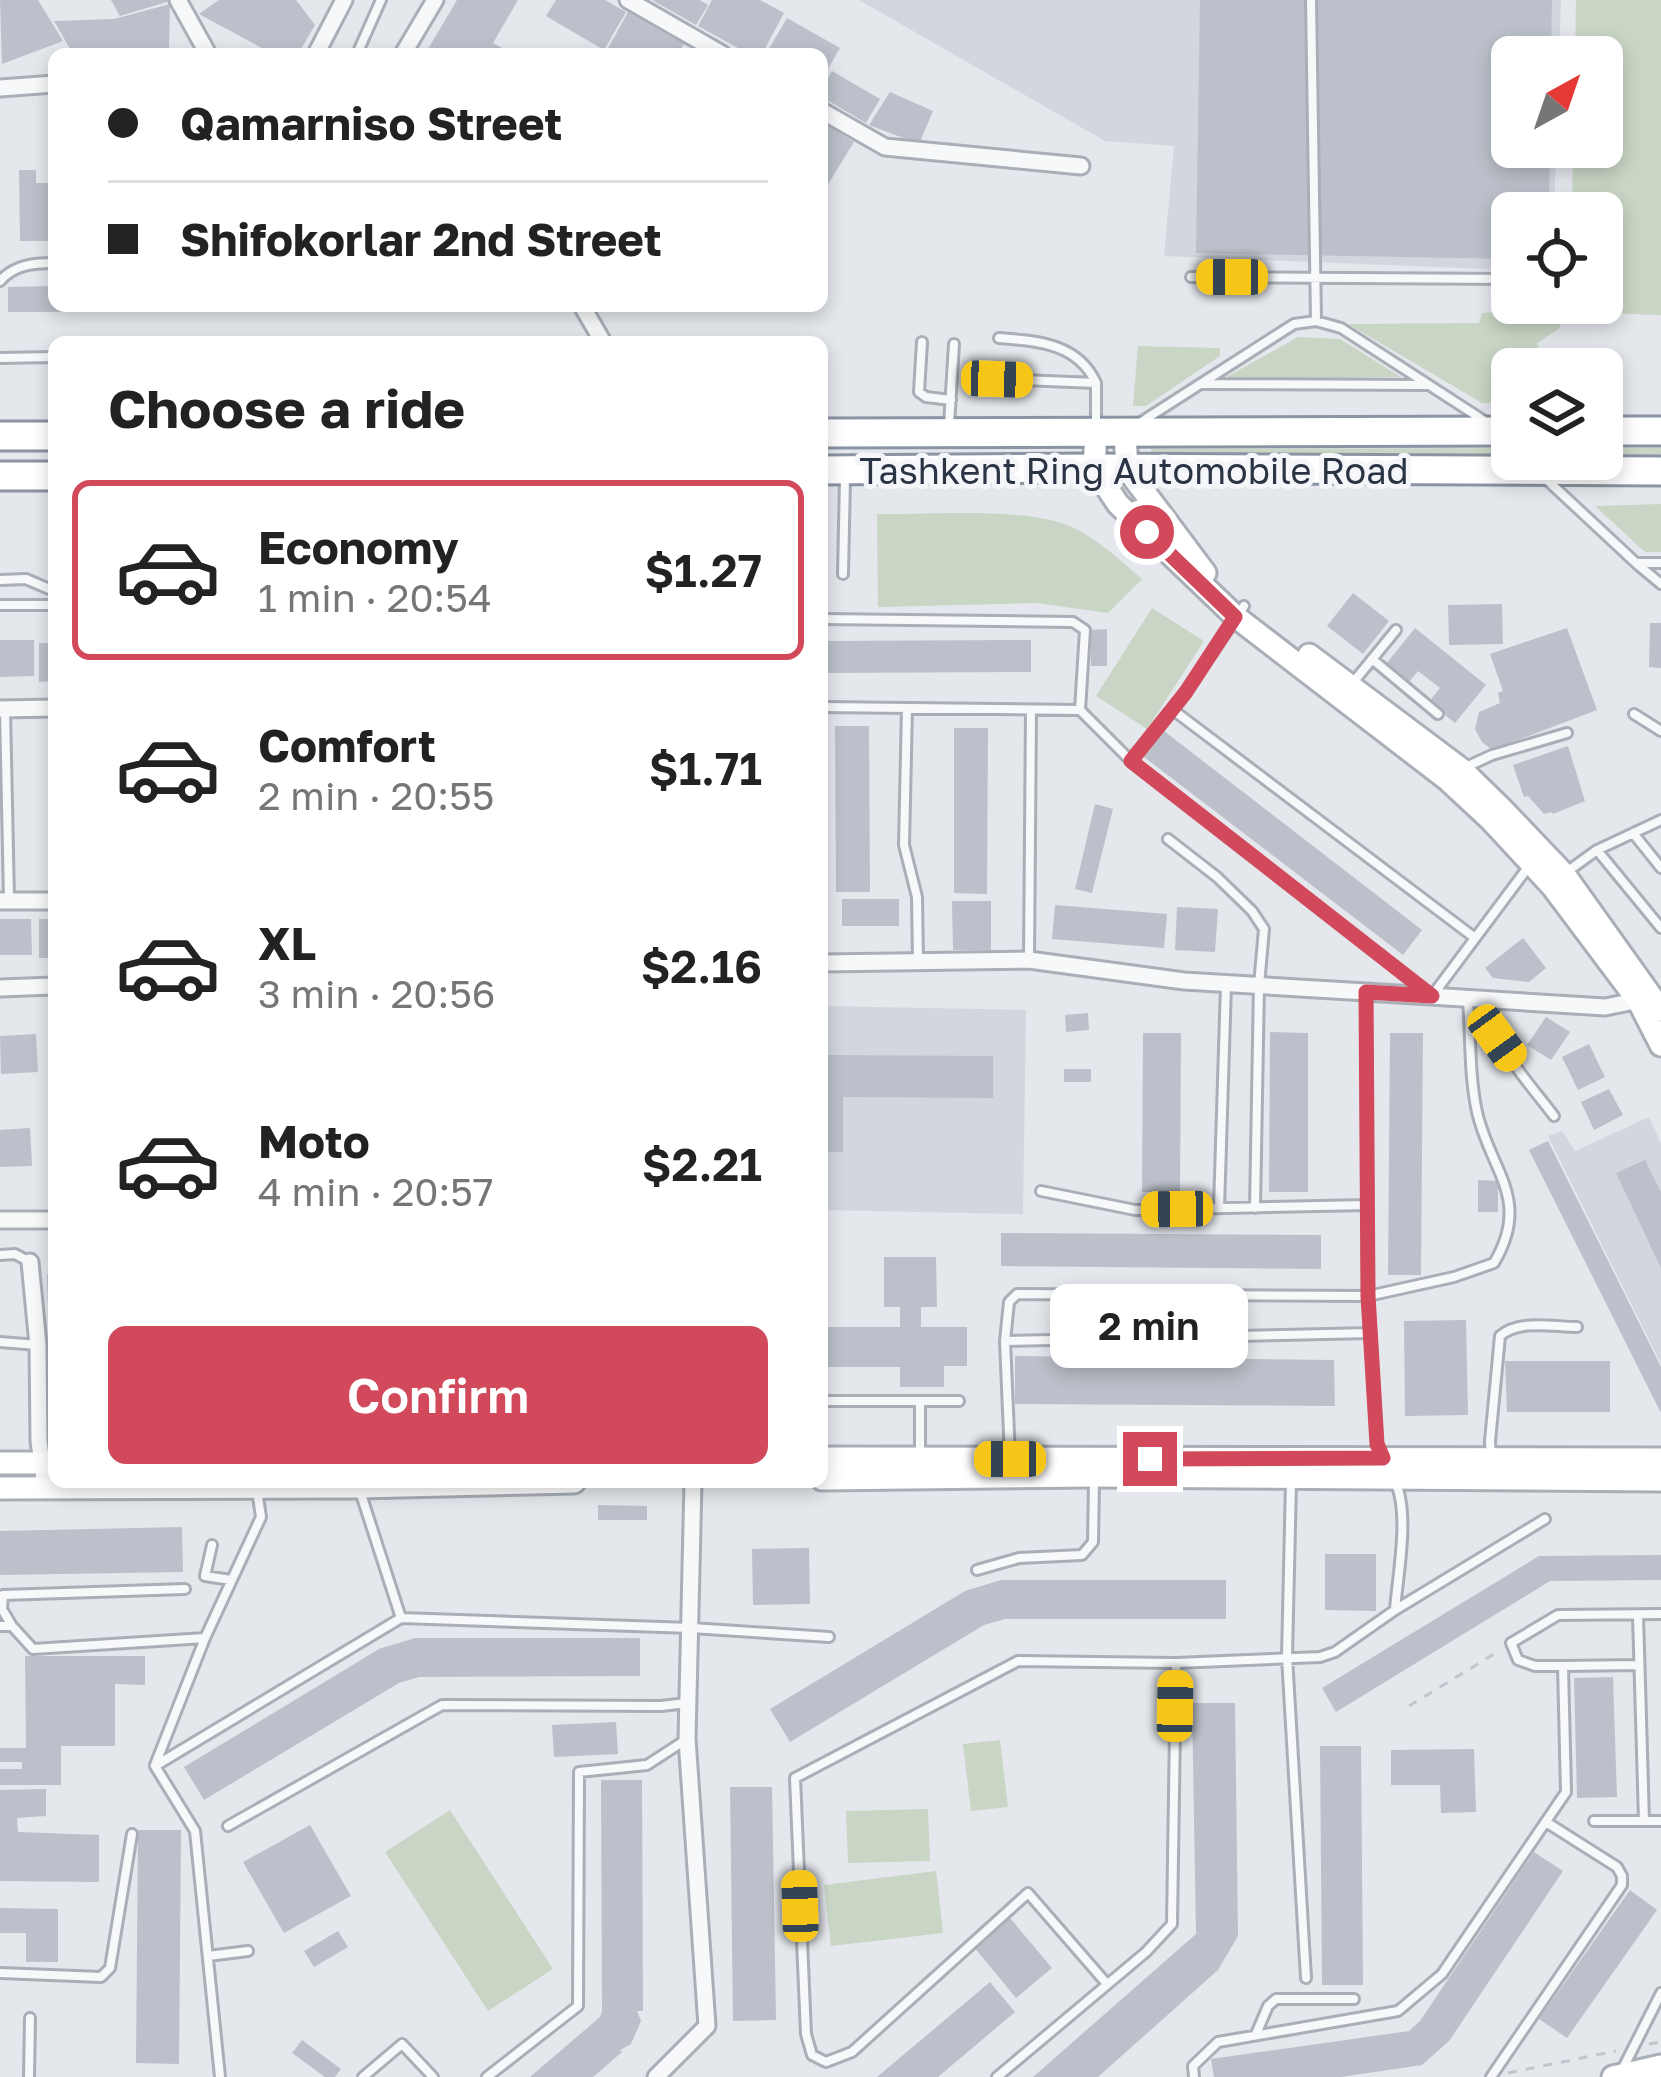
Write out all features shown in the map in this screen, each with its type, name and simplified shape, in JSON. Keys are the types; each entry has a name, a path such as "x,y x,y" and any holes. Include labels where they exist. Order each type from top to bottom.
{"highway":[{"name":"Tashkent Ring Automobile Road","path":"828,433 1491,431"},
{"path":"1623,431 1661,431"},
{"path":"844,470 865,433"},
{"path":"0,436 48,436"},
{"name":"Tashkent Ring Automobile Road","path":"844,470 1491,471"},
{"name":"Tashkent Ring Automobile Road","path":"1623,472 1661,472"},
{"path":"0,476 48,476"}],"street":[{"path":"178,0 205,48"},
{"path":"319,48 344,0"},
{"path":"407,48 435,0"},
{"path":"628,0 712,48"},
{"path":"0,88 48,84"},
{"path":"828,114 885,147 1081,166"},
{"path":"1096,433 1094,468 1118,504 1239,612 1448,780 1531,863 1558,880"},
{"path":"1125,433 1127,469 1239,612 1350,686 1460,769 1558,880 1654,1005 1661,1045"},
{"path":"3,709 48,708"},
{"path":"4,901 48,901"},
{"path":"828,963 1029,960 1184,981 1605,1007 1654,1005"},
{"path":"0,988 48,986"},
{"path":"0,1220 48,1220"},
{"path":"30,1262 38,1345 39,1442 48,1463 45,1487"},
{"path":"828,1458 920,1458 1094,1476 1291,1468 1383,1458 1661,1459"},
{"path":"0,1463 48,1463"},
{"path":"828,1479 1011,1469 1291,1468 1394,1479 1661,1480"},
{"path":"0,1488 48,1487"},
{"path":"656,2077 707,2026 687,1739 693,1488"},
{"path":"1617,2076 1661,2066"}],"lane":[{"path":"360,48 381,0"},
{"path":"1311,0 1316,321"},
{"path":"0,281 32,263 48,263"},
{"path":"1191,277 1491,279"},
{"path":"1125,433 1294,324 1316,321 1341,328 1491,422"},
{"path":"999,338 1046,342 1075,355 1089,368 1096,382 1096,433"},
{"path":"922,342 920,392 951,400"},
{"path":"948,433 954,344"},
{"path":"0,358 48,357"},
{"path":"997,379 1096,382"},
{"path":"1202,384 1428,385"},
{"path":"843,574 844,470"},
{"path":"1547,480 1661,584"},
{"path":"1636,563 1661,563"},
{"path":"0,580 26,579 48,588"},
{"path":"0,605 48,605"},
{"path":"1131,761 1173,710 1239,612"},
{"path":"828,619 1073,622 1085,630 1080,710"},
{"path":"1350,686 1396,630"},
{"path":"1372,659 1438,714"},
{"path":"828,707 1080,710 1131,761 1432,996 1531,863"},
{"path":"907,708 904,845 917,897 918,962"},
{"path":"3,709 4,901"},
{"path":"1029,960 1031,710"},
{"path":"1173,710 1475,938"},
{"path":"1634,714 1661,731"},
{"path":"1460,769 1567,733"},
{"path":"1558,880 1597,850 1661,820"},
{"path":"1633,833 1661,868"},
{"path":"1168,839 1217,878 1264,928 1255,1208"},
{"path":"1597,850 1661,928"},
{"path":"1219,1208 1226,983"},
{"path":"1366,992 1368,1296 1377,1444 1401,1493 1395,1610"},
{"path":"1011,1469 1005,1341 1009,1302 1017,1294 1368,1296 1488,1267 1498,1258 1508,1226 1509,1194 1478,1119 1467,998"},
{"path":"1490,1000 1489,1017 1497,1038 1554,1116"},
{"path":"1041,1191 1135,1210 1367,1205"},
{"path":"0,1255 30,1262"},
{"path":"1491,1460 1501,1336 1520,1326 1577,1327"},
{"path":"1005,1341 1371,1333"},
{"path":"0,1342 38,1345"},
{"path":"828,1400 959,1401"},
{"path":"920,1401 920,1458"},
{"path":"1291,1468 1287,1658 1306,1978"},
{"path":"977,1570 1019,1558 1082,1555 1093,1542 1094,1476"},
{"path":"155,1766 261,1517 257,1488"},
{"path":"359,1488 400,1618"},
{"path":"1107,1984 1028,1893 852,2053 826,2062 812,2055 806,2034 795,1778 1018,1661 1320,1658 1545,1519"},
{"path":"212,1545 205,1576 231,1580"},
{"path":"185,1588 3,1595 2,1609 33,1648 206,1638"},
{"path":"1639,1665 1535,1666 1518,1660 1511,1643 1558,1615 1661,1614"},
{"path":"1638,1615 1644,1822"},
{"path":"155,1766 400,1618 829,1636"},
{"path":"0,1626 12,1626"},
{"path":"997,2077 1146,1952 1172,1924 1176,1663"},
{"path":"1194,2077 1193,2066 1218,2042 1398,2012 1442,1974 1566,1792 1564,1666"},
{"path":"228,1826 442,1705 661,1706 688,1702"},
{"path":"487,2077 578,2006 579,1772 647,1765 687,1739"},
{"path":"155,1766 195,1831 220,2077"},
{"path":"1594,1821 1661,1821"},
{"path":"1491,2077 1622,1885 1617,1867 1546,1822"},
{"path":"0,1973 101,1977 110,1968 132,1834"},
{"path":"208,1956 248,1951"},
{"path":"1617,2076 1661,1993"},
{"path":"1256,2036 1268,2006 1276,1999 1354,1999"},
{"path":"29,2077 30,2018"},
{"path":"363,2077 402,2044 434,2077"}],"path":[{"path":"1409,1706 1511,1643"},
{"path":"1491,2077 1661,2042"}],"shaded area":[{"path":"859,0 1561,0 1560,36 1491,36 1491,168 1555,168 1555,192 1491,192 1491,269 1164,256 1174,146 1105,141"},
{"path":"828,1006 1026,1010 1023,1214 828,1210"},
{"path":"1649,1117 1661,1144 1661,1364 1548,1136 1562,1131 1575,1151"}],"green space":[{"path":"1576,0 1661,0 1661,315 1623,314 1623,192 1572,192 1573,168 1623,168 1623,36 1575,36"},
{"path":"1491,312 1491,324 1560,324 1537,343 1539,348 1491,348 1491,403 1482,403 1348,324 1479,323 1482,313"},
{"path":"1298,337 1340,339 1401,377 1221,380"},
{"path":"1138,346 1220,348 1220,356 1146,406 1133,406"},
{"path":"1491,448 1491,460 1151,461 1151,449"},
{"path":"1623,448 1661,448 1661,459 1623,459"},
{"path":"1661,504 1661,552 1645,552 1595,506"},
{"path":"877,514 1006,514 1055,521 1092,538 1142,579 1108,613 1037,603 878,607"},
{"path":"1152,608 1204,641 1147,729 1096,696"},
{"path":"1000,1740 1008,1807 971,1811 963,1744"},
{"path":"928,1809 930,1861 848,1863 846,1811"},
{"path":"450,1810 553,1969 488,2011 385,1852"},
{"path":"936,1871 943,1933 831,1946 824,1885"}],"building":[{"path":"0,0 38,0 63,41 2,64"},
{"path":"111,0 170,0 170,1 120,16"},
{"path":"219,0 296,0 315,25 302,48 262,48 199,14"},
{"path":"457,0 518,0 493,43 502,48 429,48"},
{"path":"556,0 605,0 626,12 605,48 546,16"},
{"path":"652,0 700,0 708,5 696,25"},
{"path":"712,0 760,0 784,13 765,48 738,48 698,26"},
{"path":"1200,0 1552,0 1551,36 1491,36 1491,168 1550,168 1549,192 1491,192 1491,259 1196,253"},
{"path":"170,4 169,48 70,48 54,21 114,19"},
{"path":"628,12 684,44 682,48 608,48"},
{"path":"787,18 840,48 828,69 828,48 770,48"},
{"path":"832,71 880,99 866,123 828,101"},
{"path":"890,92 933,111 919,144 869,125"},
{"path":"828,126 854,142 828,184"},
{"path":"19,170 36,170 36,183 48,183 48,241 20,241"},
{"path":"48,286 48,312 8,312 8,287"},
{"path":"1353,593 1389,621 1363,654 1327,626"},
{"path":"1502,604 1503,644 1449,645 1448,605"},
{"path":"1650,623 1661,623 1661,668 1649,667"},
{"path":"1415,628 1486,685 1455,723 1429,702 1440,688 1418,671 1409,682 1386,664"},
{"path":"1567,628 1597,710 1492,750 1475,729 1479,712 1500,703 1498,693 1503,691 1490,654"},
{"path":"1107,629 1107,666 1091,666 1090,630"},
{"path":"0,640 34,640 34,676 0,677"},
{"path":"1031,640 1031,672 828,673 828,641"},
{"path":"39,643 48,643 48,681 39,682"},
{"path":"835,726 869,726 870,892 836,892"},
{"path":"954,728 988,728 987,894 954,893"},
{"path":"1164,731 1422,930 1403,955 1144,757"},
{"path":"1568,746 1585,801 1544,814 1524,797 1513,765"},
{"path":"1095,804 1113,809 1092,893 1075,889"},
{"path":"842,899 899,899 899,926 842,926"},
{"path":"952,901 991,901 991,950 953,950"},
{"path":"1055,905 1167,914 1164,948 1052,939"},
{"path":"1177,907 1218,909 1215,952 1175,950"},
{"path":"0,919 31,919 32,955 0,955"},
{"path":"39,919 48,919 48,958 39,958"},
{"path":"1523,938 1546,968 1529,982 1493,978 1485,968"},
{"path":"1088,1013 1089,1030 1066,1032 1065,1015"},
{"path":"1546,1017 1570,1032 1551,1060 1527,1045"},
{"path":"1270,1032 1308,1033 1308,1192 1269,1192"},
{"path":"1143,1033 1181,1033 1180,1192 1142,1192"},
{"path":"1390,1033 1423,1033 1421,1275 1388,1275"},
{"path":"36,1034 38,1072 1,1074 0,1036"},
{"path":"1589,1044 1605,1077 1578,1090 1562,1057"},
{"path":"828,1055 993,1056 993,1098 843,1097 843,1152 828,1152"},
{"path":"1064,1069 1091,1069 1091,1082 1064,1082"},
{"path":"1609,1089 1623,1115 1594,1130 1581,1102"},
{"path":"30,1128 32,1166 0,1167 0,1130"},
{"path":"1548,1141 1661,1367 1661,1413 1529,1150"},
{"path":"1645,1160 1661,1192 1661,1268 1616,1173"},
{"path":"1478,1180 1498,1181 1498,1212 1478,1212"},
{"path":"1001,1233 1321,1235 1321,1269 1001,1266"},
{"path":"884,1257 936,1257 937,1307 921,1307 921,1327 967,1327 967,1366 944,1366 944,1387 900,1387 900,1367 828,1367 828,1327 900,1327 900,1307 884,1307"},
{"path":"1466,1320 1468,1415 1405,1416 1404,1321"},
{"path":"1015,1356 1334,1360 1335,1406 1015,1404"},
{"path":"1505,1361 1610,1361 1610,1412 1507,1412"},
{"path":"598,1505 647,1506 647,1520 598,1520"},
{"path":"182,1527 183,1572 0,1575 0,1531"},
{"path":"809,1548 810,1604 753,1605 752,1549"},
{"path":"1325,1554 1376,1554 1376,1611 1325,1610"},
{"path":"1661,1555 1661,1580 1550,1581 1336,1712 1322,1688 1539,1556"},
{"path":"1001,1580 1226,1580 1226,1619 1005,1619 984,1625 790,1742 770,1709 965,1591"},
{"path":"415,1638 640,1638 640,1676 419,1677 399,1683 204,1800 184,1767 379,1649"},
{"path":"25,1656 145,1656 145,1685 115,1684 115,1746 61,1746 61,1785 0,1785 0,1769 22,1769 22,1762 0,1762 0,1748 26,1748"},
{"path":"1613,1677 1617,1797 1577,1798 1574,1678"},
{"path":"1192,1703 1235,1703 1238,1936 1218,1970 1098,2077 1033,2077 1196,1934"},
{"path":"616,1722 618,1754 554,1757 552,1725"},
{"path":"1320,1746 1361,1746 1363,1985 1322,1985"},
{"path":"1474,1749 1476,1812 1441,1813 1440,1785 1391,1785 1391,1750"},
{"path":"601,1780 642,1780 643,2011 637,2011 641,2021 631,2044 593,2077 530,2077 602,2011"},
{"path":"730,1787 772,1787 776,2020 733,2021"},
{"path":"46,1789 46,1816 17,1818 18,1832 99,1835 99,1882 0,1881 0,1790"},
{"path":"310,1825 351,1896 284,1933 243,1862"},
{"path":"138,1830 181,1830 179,2064 136,2063"},
{"path":"1534,1852 1563,1871 1449,2041 1422,2065 1341,2077 1214,2077 1211,2059 1409,2031"},
{"path":"1630,1890 1657,1910 1567,2038 1539,2019"},
{"path":"0,1908 58,1909 58,1962 26,1962 26,1933 0,1933"},
{"path":"1010,1918 1052,1968 1016,1998 974,1947"},
{"path":"338,1931 348,1947 314,1967 304,1951"},
{"path":"990,1982 1015,2012 938,2077 877,2077"},
{"path":"302,2040 341,2069 335,2077 325,2077 292,2053"}],"route":[{"path":"1147,532 1235,617 1186,692 1131,761 1432,996 1366,992 1368,1296 1377,1444 1383,1458 1150,1459"}]}
